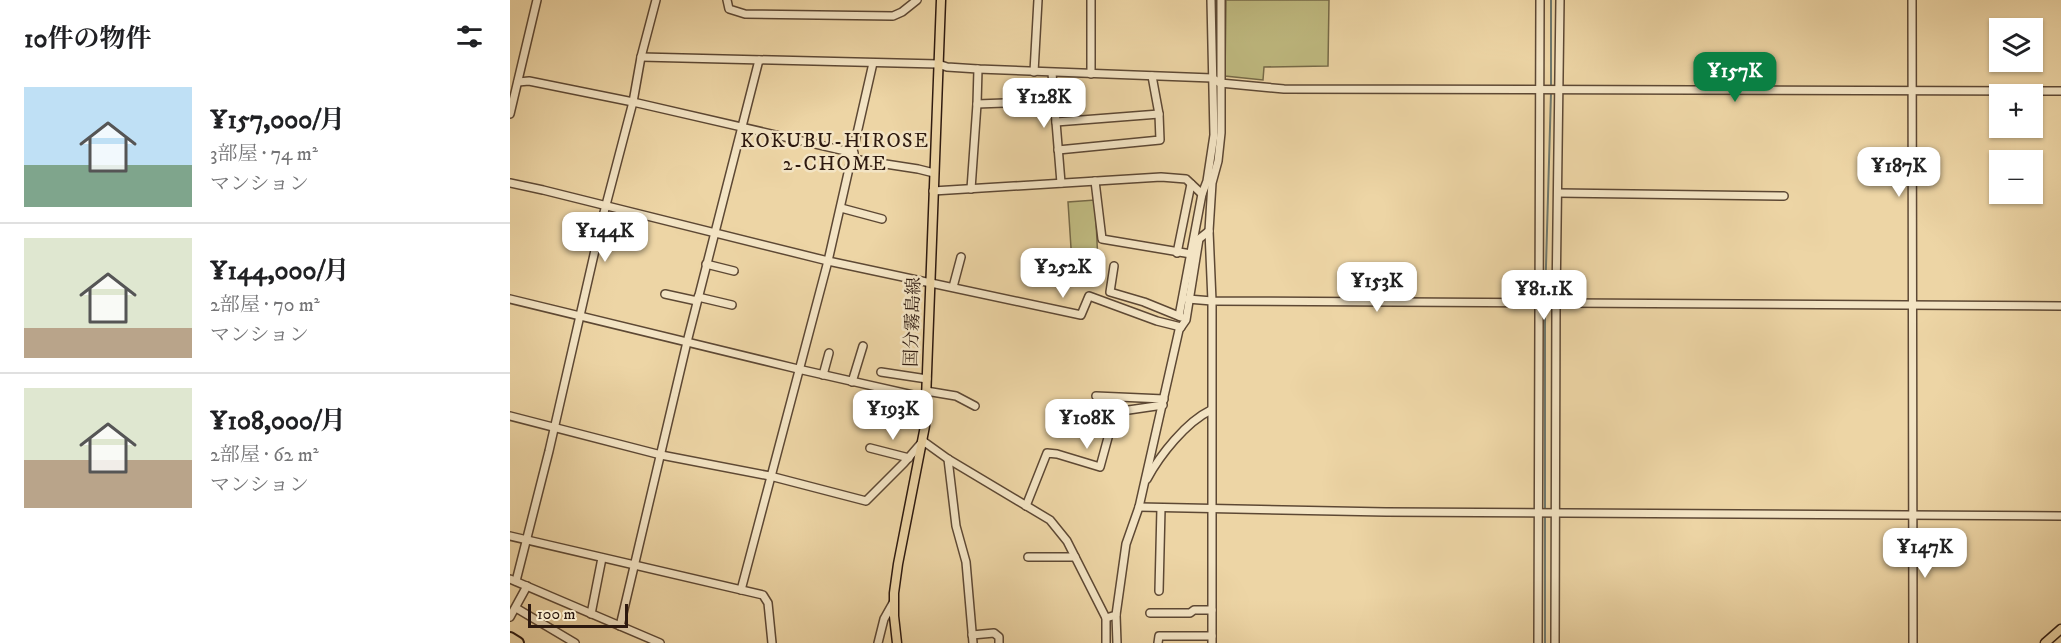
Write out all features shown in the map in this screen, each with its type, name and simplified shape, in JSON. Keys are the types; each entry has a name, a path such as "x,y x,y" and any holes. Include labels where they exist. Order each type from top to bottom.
{"highway":[{"path":"510,638 518,643"}],"main road":[{"name":"国分霧島線","path":"897,643 893,603 898,564 923,441 941,0"},
{"path":"2045,643 2061,628"}],"street":[{"path":"510,114 537,0"},
{"path":"656,0 526,540 513,580 620,626 643,640 660,643"},
{"path":"727,0 729,9 745,14 893,16 917,0"},
{"path":"1034,72 1038,0"},
{"path":"1091,0 1091,74"},
{"path":"1158,643 1159,636 1212,639 1212,301 1209,182 1214,135 1211,0"},
{"path":"1182,318 1188,299 1202,194 1218,161 1221,133 1221,0"},
{"path":"1538,643 1541,512 1540,0"},
{"path":"1555,643 1555,302 1560,0"},
{"path":"1912,0 1913,643"},
{"path":"641,57 938,64 946,67 1052,73 1212,78 1220,83 1284,89 2061,91"},
{"path":"620,626 697,299 759,60"},
{"path":"741,590 828,261 873,63"},
{"path":"971,189 978,69"},
{"path":"1052,73 1061,183"},
{"path":"1058,150 1160,140 1159,114 1152,76"},
{"path":"518,82 529,81 633,102 854,153"},
{"path":"977,104 1054,101"},
{"path":"1056,122 1159,114"},
{"path":"854,153 853,159 934,173"},
{"path":"933,191 1161,177 1186,179 1202,194"},
{"path":"1095,181 1102,239 1191,254"},
{"path":"510,183 828,261 1081,315 1089,296 1156,321 1181,327"},
{"path":"1177,253 1191,184"},
{"path":"1558,193 1784,196"},
{"path":"841,208 882,219"},
{"path":"1117,643 1116,615 1126,544 1139,507 1181,327 1191,254 1196,239 1209,231"},
{"path":"953,287 961,257"},
{"path":"706,264 735,271"},
{"path":"1114,266 1110,292 1144,302 1182,318"},
{"path":"665,294 732,305"},
{"path":"510,299 852,382 926,394 956,396 975,406"},
{"path":"1188,299 1212,301 2061,306"},
{"path":"852,382 862,346"},
{"path":"823,375 829,353"},
{"path":"881,372 927,379"},
{"path":"1096,396 1163,402"},
{"path":"1026,506 1047,453 1100,467 1115,411 1163,402"},
{"path":"1142,490 1150,473 1184,427 1211,410"},
{"path":"510,416 661,455 770,476 866,501 923,441 948,459 1050,520 1066,541 1106,618 1106,643"},
{"path":"870,448 909,458"},
{"path":"948,459 956,526 966,562 972,639 993,633 999,637 999,643"},
{"path":"1139,507 1555,513 2061,516"},
{"path":"1159,591 1161,508"},
{"path":"510,536 763,595 768,603 772,643"},
{"path":"1028,558 1075,557"},
{"path":"591,614 602,558"},
{"path":"510,617 526,586"},
{"path":"878,643 884,619 893,603"},
{"path":"516,608 575,643"},
{"path":"1150,614 1212,610"},
{"path":"1106,618 1116,615"}],"shaded area":[{"path":"1226,0 1329,0 1328,66 1264,67 1263,80 1225,76"},
{"path":"1095,200 1098,262 1072,263 1068,202"}],"waterway":[{"path":"1551,0 1551,87"},
{"path":"1545,300 1551,93"},
{"path":"1545,306 1545,510"},
{"path":"1545,516 1545,643"}],"district":[{"name":"KOKUBU-HIROSE 2-CHOME","path":"835,152"}]}
